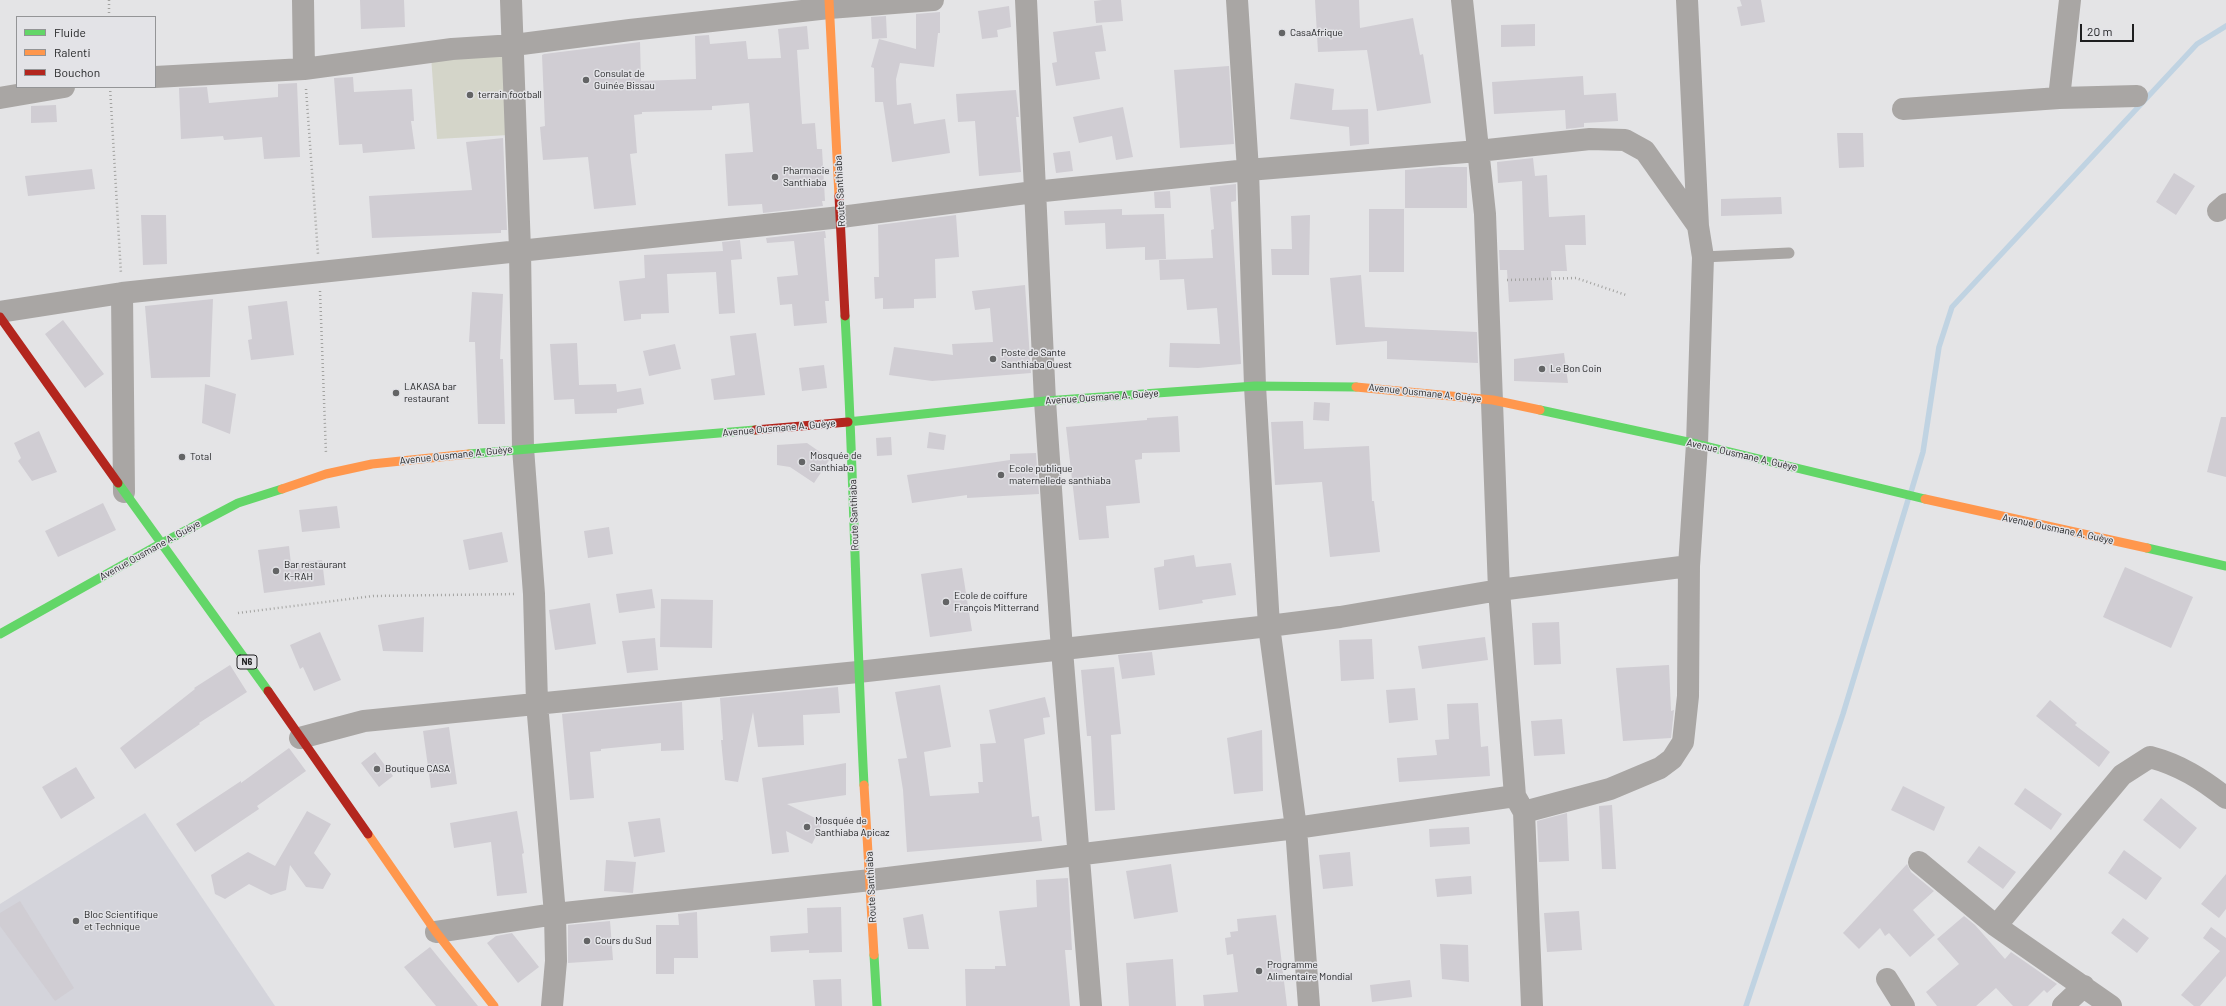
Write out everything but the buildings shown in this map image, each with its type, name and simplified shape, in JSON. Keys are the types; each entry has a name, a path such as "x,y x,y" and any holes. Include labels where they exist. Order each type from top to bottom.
{"street":[{"path":"303,0 304,69"},
{"path":"511,0 514,45 520,250 524,448 534,594 537,703 560,960 552,1006"},
{"path":"156,78 304,69 452,49 514,45 829,4 933,0"},
{"path":"1026,0 1045,401 1062,650 1091,1006"},
{"path":"1237,0 1248,170 1255,386 1269,626 1296,828 1309,1006"},
{"path":"1462,0 1485,214 1489,281 1499,590 1519,804 1532,1006"},
{"path":"436,932 555,914 871,880 1296,828 1519,804 1610,789 1660,768 1672,759 1680,749 1683,742 1688,696 1689,566 1697,444 1703,257 1698,226 1688,0"},
{"path":"2059,98 2070,0"},
{"name":"Route Santhiaba","path":"829,4 851,422 858,672 877,1006"},
{"path":"0,98 58,88"},
{"path":"1903,109 2059,98 2137,96"},
{"path":"0,312 122,293 520,250 841,218 1034,192 1248,170 1478,151 1590,139 1625,140 1645,151 1698,226"},
{"path":"122,293 124,492"},
{"name":"N6","path":"0,317 124,492 215,616 436,932 494,1006"},
{"name":"Avenue Ousmane A. Guèye","path":"0,634 162,543 238,503 326,474 404,459 851,422 1045,401 1255,386 1372,387 1493,400 1697,444 1920,498 2226,566"},
{"path":"300,738 364,721 858,672 1269,626 1340,617 1499,590 1689,566"},
{"path":"1996,926 2122,775 2135,765 2150,757 2172,763 2193,774 2226,798"},
{"path":"1919,862 1996,926 2111,1006"},
{"path":"1886,979 1904,1006"},
{"path":"2063,1006 2084,986"}],"lane":[{"path":"1703,257 1789,253"}],"path":[{"path":"109,0 109,16"},
{"path":"110,88 122,293"},
{"path":"1489,281 1576,278 1626,295"},
{"path":"215,616 374,596 534,594"}],"shaded area":[{"name":"terrain football","path":"503,51 509,135 437,139 431,56"},
{"path":"145,813 275,1006 0,1006 0,904"}],"waterway":[{"path":"1911,492 1923,452 1939,347 1952,307 2197,44 2226,26"},
{"path":"1746,1006 1843,714 1908,500"}],"traffic: fast":[{"path":"845,316 851,433 864,785"},
{"path":"848,422 1045,401 1255,386 1356,387"},
{"path":"1540,410 1697,444 1925,499"},
{"path":"469,454 755,430"},
{"path":"118,483 268,691"},
{"path":"0,634 162,543 238,503 282,489"},
{"path":"2147,548 2226,566"},
{"path":"874,955 877,1006"}],"traffic: slow":[{"path":"829,0 839,196"},
{"path":"1356,387 1493,400 1540,410"},
{"path":"282,489 326,474 372,464 469,454"},
{"path":"1925,499 2147,548"},
{"path":"864,785 874,955"},
{"path":"368,834 436,932 494,1006"}],"traffic: jam":[{"path":"839,196 845,316"},
{"path":"0,317 118,483"},
{"path":"755,430 848,422"},
{"path":"268,691 368,834"}],"place":[{"name":"CasaAfrique","path":"1282,33"},
{"name":"Consulat de Guinée Bissau","path":"586,80"},
{"name":"terrain football","path":"470,95"},
{"name":"Pharmacie Santhiaba","path":"775,177"},
{"name":"Poste de Sante Santhiaba Ouest","path":"993,359"},
{"name":"Le Bon Coin","path":"1542,369"},
{"name":"LAKASA bar restaurant","path":"396,393"},
{"name":"Total","path":"182,457"},
{"name":"Mosquée de Santhiaba","path":"802,462"},
{"name":"Ecole publique maternellede santhiaba","path":"1001,475"},
{"name":"Bar restaurant K-RAH","path":"276,571"},
{"name":"Ecole de coiffure François Mitterrand","path":"946,602"},
{"name":"Boutique CASA","path":"377,769"},
{"name":"Mosquée de Santhiaba Apicaz","path":"807,827"},
{"name":"Bloc Scientifique et Technique","path":"76,921"},
{"name":"Cours du Sud","path":"587,941"},
{"name":"Programme Alimentaire Mondial","path":"1259,971"}]}
